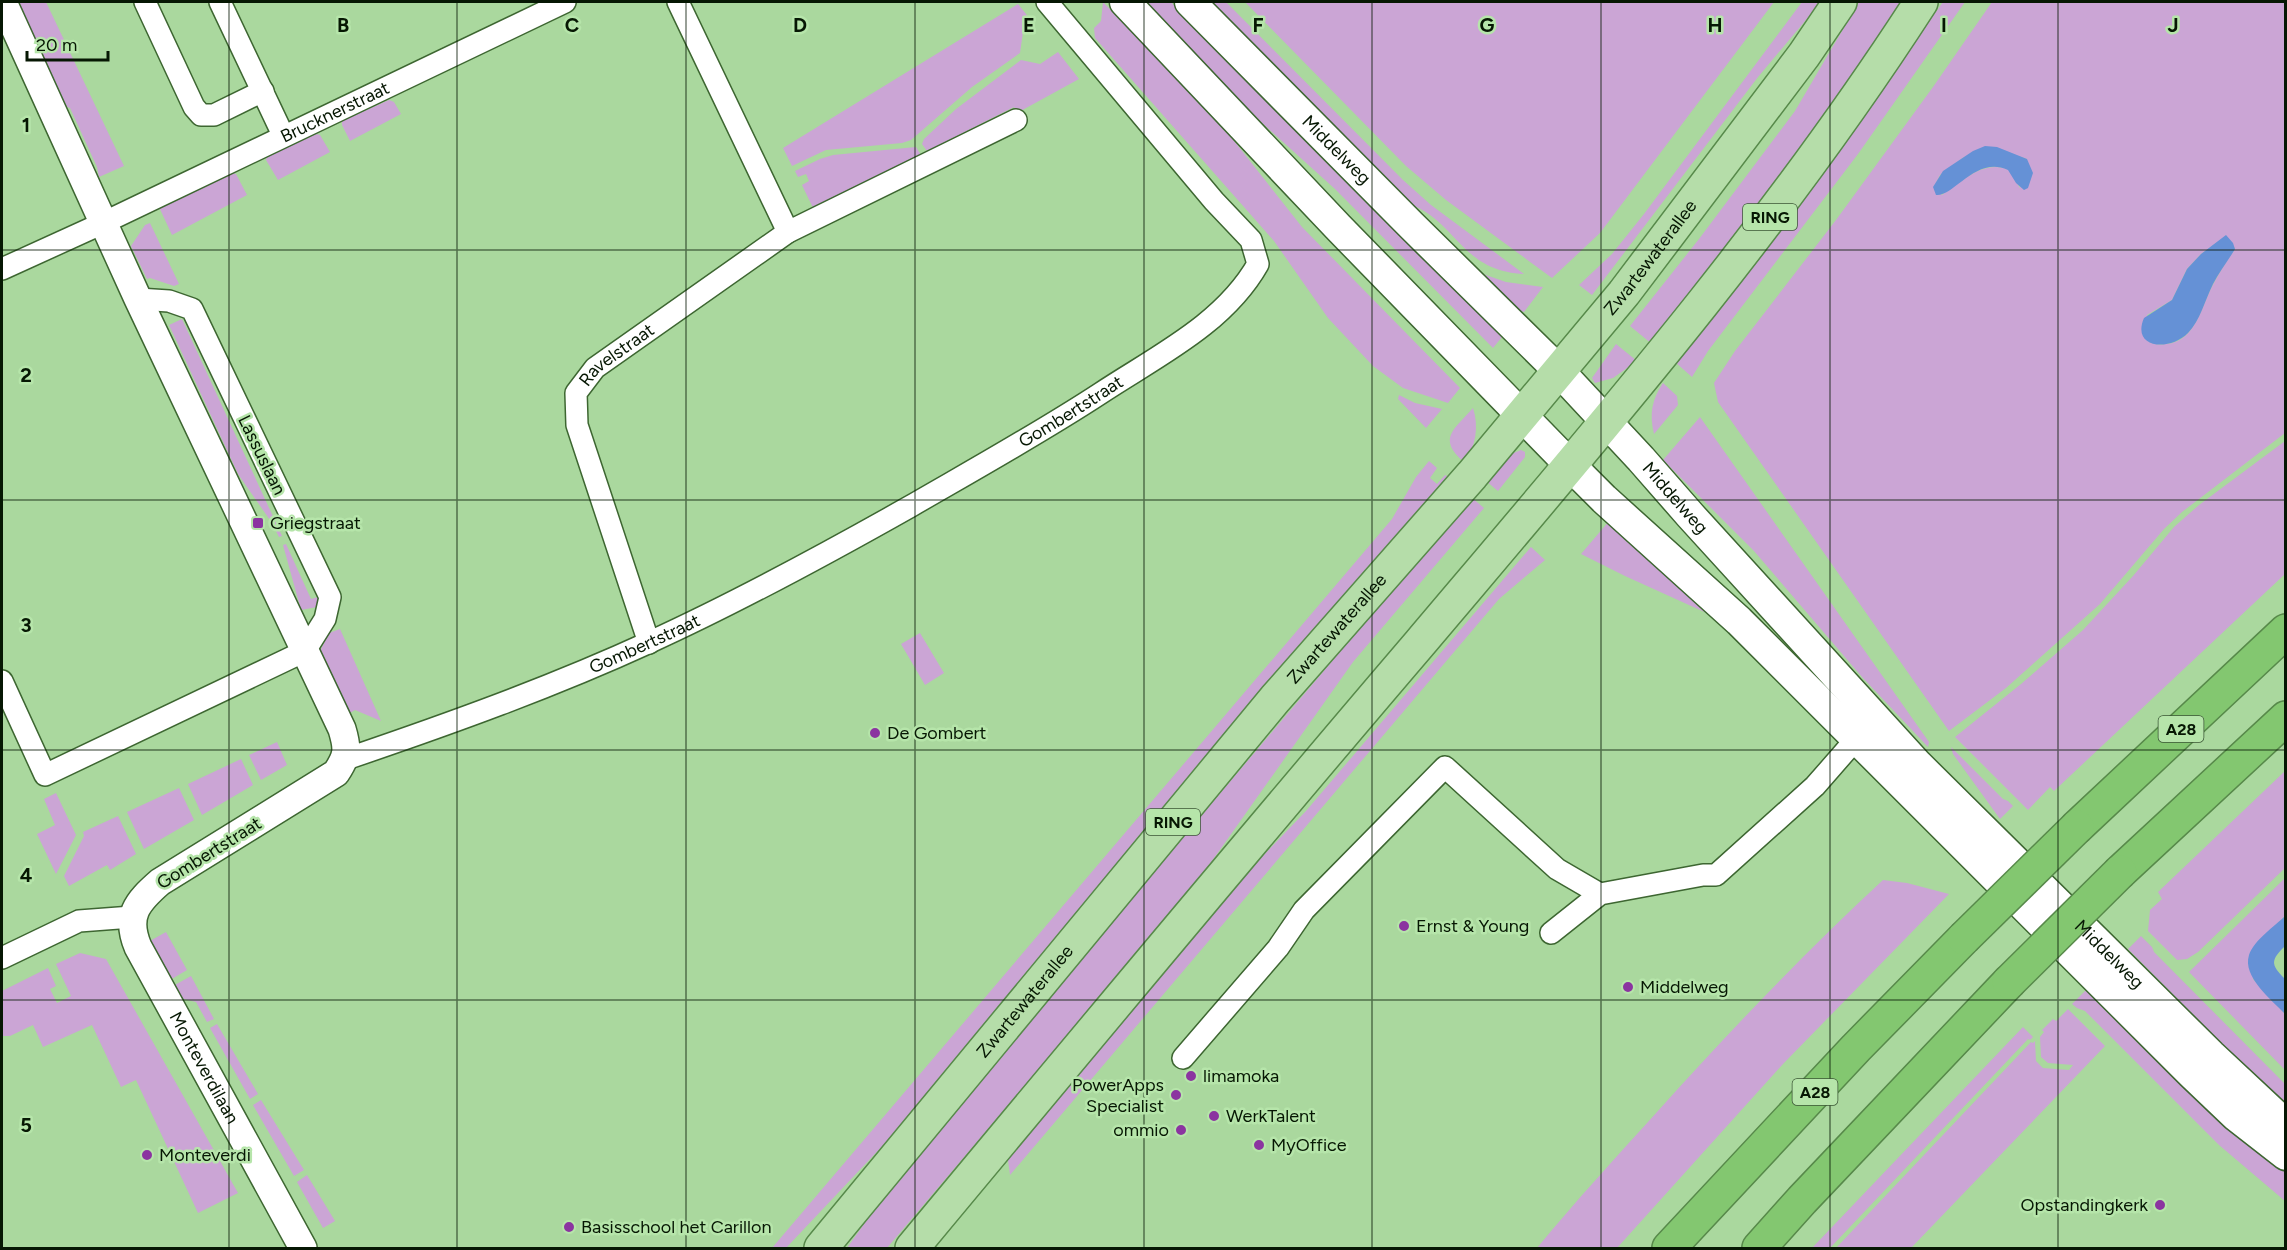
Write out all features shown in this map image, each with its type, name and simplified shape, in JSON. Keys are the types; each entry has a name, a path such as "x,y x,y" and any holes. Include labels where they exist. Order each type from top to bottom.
{"highway":[{"name":"A28","path":"1669,1248 1856,1048 1964,938 2077,826 2286,631"},
{"path":"1759,1248 2009,982 2121,872 2286,718"}],"main road":[{"name":"Middelweg","path":"1125,2 1338,227 1604,499 1739,621 2192,1074 2236,1116 2286,1155"},
{"name":"Middelweg","path":"1190,2 1559,371 1918,765 2211,1055 2286,1125"},
{"name":"Zwartewaterallee","path":"821,1248 1275,699 1522,415 1656,254 1804,55 1840,2"},
{"name":"RING","path":"912,1248 1228,868 1607,423 1720,283 1801,175 1893,46 1921,2"}],"street":[{"path":"3,2 138,299 342,729 346,745 346,759"},
{"path":"145,2 194,107 201,115 214,115 263,92"},
{"path":"220,2 284,135"},
{"name":"Brucknerstraat","path":"103,223 565,2"},
{"path":"678,2 788,232"},
{"name":"Gombertstraat","path":"132,917 141,898 160,882 320,785 336,773 346,759 460,720 649,643 779,580 1066,416 1207,324 1247,283 1258,264 1251,240 1214,201 1047,2"},
{"name":"Ravelstraat","path":"649,643 577,425 576,393 595,368 788,232 1016,120"},
{"path":"2,269 103,223"},
{"name":"Lassuslaan","path":"138,299 169,301 192,309 330,597 325,619 305,651"},
{"path":"2,681 45,775 305,651"},
{"path":"1551,933 1600,894 1703,875 1716,875 1815,786 1857,738"},
{"path":"1183,1058 1278,948 1304,909 1445,767 1557,869 1600,894"},
{"path":"2,958 79,921 132,917"},
{"name":"Monteverdilaan","path":"132,917 132,933 138,947 303,1248"}],"shaded area":[{"path":"18,2 46,2 124,166 99,177 97,167 70,108 67,107"},
{"path":"1103,2 1224,128 1302,227 1460,388 1448,403 1403,388 1373,366 1328,318 1274,241 1095,38 1094,28 1101,21"},
{"path":"1143,2 1171,2 1502,337 1493,348 1335,189 1241,104"},
{"path":"1210,2 1226,2 1403,180 1431,205 1524,274 1503,271 1486,264 1473,256 1426,212 1410,204"},
{"path":"1245,2 1774,2 1600,233 1552,278 1446,200 1406,166"},
{"path":"1802,2 1821,2 1758,77 1592,295 1579,285 1612,254 1644,214"},
{"path":"1859,2 1908,2 1758,209 1652,344 1630,326 1795,111"},
{"path":"1943,2 1965,2 1858,154 1708,351 1692,377 1675,362 1844,141"},
{"path":"1992,2 2285,2 2285,433 2182,512 2164,529 2100,604 2006,688 1949,731 1718,402 1714,383 1735,351 1836,220","holes":["2012,154 2027,159 2020,188 2009,170 2000,167 1991,167 1973,174 1942,195 1934,187 1940,175 1964,157","2226,236 2235,249 2210,290 2192,329 2176,342 2159,345 2148,341 2147,315 2172,300 2187,269 2201,254"]},
{"path":"1018,4 1034,24 1023,32 1020,53 972,87 911,140 902,143 826,150 792,166 783,148"},
{"path":"1058,52 1079,79 1017,113 1014,107 927,151 922,144 924,139 956,109 1021,60 1040,64"},
{"path":"389,100 394,102 401,114 350,141 342,121"},
{"path":"316,134 320,135 330,152 278,180 266,160 267,157"},
{"path":"916,147 921,155 814,210 802,185 809,181 806,174 798,177 795,171 833,155"},
{"path":"232,173 236,174 247,195 172,235 159,207"},
{"path":"150,223 179,284 174,286 147,279 131,246 145,225"},
{"path":"1481,275 1506,282 1543,287 1524,312 1518,310"},
{"path":"182,319 282,536 279,537 238,474 169,325"},
{"path":"1616,344 1637,361 1613,378 1595,383 1592,378"},
{"path":"1663,383 1677,396 1678,405 1654,434 1652,407"},
{"path":"1399,395 1415,403 1442,409 1426,428 1398,399"},
{"path":"1473,408 1476,422 1475,436 1464,462 1451,446 1451,434"},
{"path":"1700,417 1929,742 1928,747 1862,677 1754,551 1663,460"},
{"path":"2285,441 2285,574 2054,791 2050,787 2028,810 1955,737 2083,630 2174,527 2199,505"},
{"path":"1521,450 1525,452 1525,457 1498,491 1486,481 1509,455"},
{"path":"1429,461 1437,468 1430,478 1437,484 1445,475 1450,478 888,1140 786,1248 772,1248 1392,519 1416,477"},
{"path":"1471,497 1484,508 1353,662 1195,885 887,1248 847,1248 908,1162"},
{"path":"1610,520 1722,620 1581,554"},
{"path":"286,544 311,599 318,597 317,607 301,610 283,545"},
{"path":"1531,547 1545,560 1499,599 1010,1175 1008,1160 1010,1152 1217,904 1306,811"},
{"path":"340,629 381,721 355,710 350,713 320,651 329,633"},
{"path":"920,633 944,673 925,685 901,644"},
{"path":"277,742 287,765 261,780 249,755"},
{"path":"1951,747 2003,799 2013,806 2000,819 1953,754"},
{"path":"241,759 253,785 202,815 188,784"},
{"path":"2285,771 2285,868 2198,952 2187,959 2177,960 2148,931 2150,910 2162,899 2158,892"},
{"path":"179,788 194,820 144,849 127,812"},
{"path":"56,793 76,835 56,874 37,834 55,825 44,799"},
{"path":"118,816 136,854 110,870 107,865 69,886 64,876 84,836 83,832"},
{"path":"2285,878 2285,916 2255,945 2253,979 2285,1014 2285,1070 2189,972"},
{"path":"1883,880 1907,883 1949,894 1783,1064 1617,1248 1537,1248 1739,1023 1824,936"},
{"path":"166,932 187,970 170,980 148,942"},
{"path":"2141,936 2154,952 2285,1084 2285,1106 2128,949"},
{"path":"80,953 106,959 238,1193 198,1213 136,1080 121,1087 92,1025 43,1047 33,1025 10,1036 2,1036 2,991 48,968 56,986 50,989 57,1003 71,996 56,964"},
{"path":"191,976 214,1019 207,1022 196,1002 180,998 173,986"},
{"path":"2086,990 2207,1107 2285,1171 2285,1201 2219,1145 2085,1011 2072,1004"},
{"path":"2068,1009 2105,1046 1911,1248 1836,1248 2031,1042 2035,1041 2036,1061 2043,1068 2069,1070 2073,1065 2048,1063 2041,1057 2040,1037 2044,1032 2042,1030 2053,1019 2056,1021"},
{"path":"217,1024 258,1094 250,1099 210,1028"},
{"path":"2023,1027 2033,1037 2028,1039 1830,1248 1812,1248"},
{"path":"261,1100 304,1170 294,1176 253,1105"},
{"path":"307,1175 335,1221 323,1228 297,1182"}],"water":[{"path":"1985,146 1997,147 2027,159 2033,173 2028,188 2024,190 2016,183 2008,170 1996,167 1976,172 1950,190 1936,195 1933,187 1943,171 1973,151"},
{"path":"2226,235 2235,249 2215,280 2192,328 2180,339 2171,343 2162,345 2147,341 2141,328 2144,318 2172,300 2187,269 2201,254"},
{"path":"2285,916 2285,946 2274,962 2285,979 2285,1014 2254,980 2248,963 2249,955 2255,944"}],"place":[{"name":"Griegstraat","path":"258,523"},
{"name":"De Gombert","path":"875,733"},
{"name":"Ernst & Young","path":"1404,926"},
{"name":"Middelweg","path":"1628,987"},
{"name":"limamoka","path":"1191,1076"},
{"name":"PowerApps Specialist","path":"1176,1095"},
{"name":"WerkTalent","path":"1214,1116"},
{"name":"ommio","path":"1181,1130"},
{"name":"MyOffice","path":"1259,1145"},
{"name":"Monteverdi","path":"147,1155"},
{"name":"Opstandingkerk","path":"2160,1205"},
{"name":"Basisschool het Carillon","path":"569,1227"}]}
